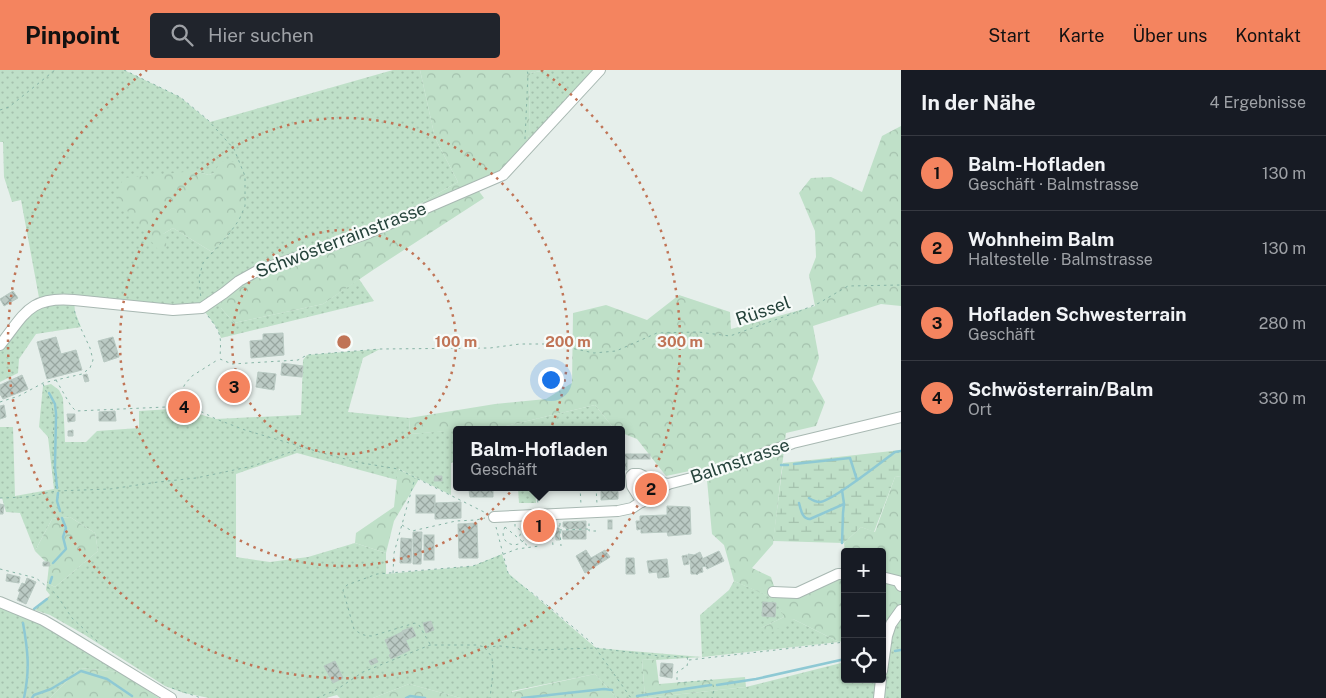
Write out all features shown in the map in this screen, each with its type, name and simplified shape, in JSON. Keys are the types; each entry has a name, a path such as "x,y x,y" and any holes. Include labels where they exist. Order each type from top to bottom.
{"street":[{"name":"Schwösterrainstrasse","path":"0,344 22,316 34,306 53,299 172,310 202,308 256,270 366,234 503,175 600,70"},
{"name":"Balmstrasse","path":"497,517 628,510 668,484 707,474 792,443 901,416"},
{"path":"642,502 631,483 631,476 633,474 639,474 656,482 668,484"},
{"path":"773,592 797,593 841,574"},
{"path":"886,578 898,581 901,586"},
{"path":"0,602 43,620 168,695"},
{"path":"886,643 891,624 901,610"},
{"path":"879,698 881,683"}],"path":[{"path":"0,110 9,107 55,70"},
{"path":"56,380 71,406 78,411 166,407 177,402 185,384 192,376 220,359 221,338 217,328 202,308 199,278 203,263 239,220 245,206 246,176 234,149 207,118 180,97 124,70"},
{"path":"524,152 527,70"},
{"name":"Rüssel","path":"220,359 232,364 298,360 307,354 380,349 490,348 520,344 552,344 594,353 616,351 658,333 698,332 730,336 819,303 848,286 901,285"},
{"path":"0,402 19,396 42,383 82,374 92,365 90,348 76,318 74,300"},
{"path":"42,383 54,415 53,460 56,491"},
{"path":"177,402 245,430 303,447 398,469 497,517 508,525 503,530 503,538 507,543 517,545 522,542 526,531 522,525 515,522 514,527 518,528 521,532 519,539"},
{"path":"0,498 26,497 56,491 110,489 196,478 253,466 303,447"},
{"path":"393,573 394,553 401,524 416,478"},
{"path":"537,491 538,515"},
{"path":"581,491 589,511"},
{"path":"589,529 589,511 595,491"},
{"path":"561,546 560,521 565,521 566,514"},
{"path":"551,515 553,546"},
{"path":"401,524 412,531 456,521 497,517"},
{"path":"497,517 502,554 508,572 513,579 535,595 596,648 631,698"},
{"path":"552,526 560,526"},
{"path":"505,527 530,547"},
{"path":"560,530 589,529 589,531 599,531"},
{"path":"430,645 419,626 415,623 372,636 365,636 354,629 343,590 347,585 377,574 473,566 518,549 539,546"},
{"path":"0,569 36,578 56,594 72,618 93,637"},
{"path":"688,660 841,642"},
{"path":"317,698 336,690 363,672 430,645 500,646 536,650 596,648 660,656 687,656 687,666 677,672 677,683 712,680 714,690 712,698"},
{"path":"485,647 492,657 493,672 490,698"},
{"path":"168,695 169,687 201,698"}],"green space":[{"path":"0,70 124,70 180,97 210,122 393,70 420,70 435,138 458,182 366,234 221,308 234,323 323,304 359,279 374,301 221,338 217,328 202,308 74,300 75,312 81,327 36,334 19,359 18,373 0,382 0,345 40,303 21,200 12,202 4,177 3,142 0,142","holes":["194,171 209,175 214,173 229,234 212,252 173,228 163,234"]},
{"path":"420,70 547,70 530,73 529,135 524,152 503,175 472,182 484,198 323,304 234,323 221,308 224,293 239,281 366,234 458,182 435,138"},
{"path":"547,70 600,70 524,152 529,135 530,73"},
{"path":"901,126 901,306 881,304 813,326 819,358 812,379 825,402 816,426 786,433 773,544 752,568 771,577 777,595 841,571 841,641 793,619 766,636 761,628 784,617 775,599 734,581 724,545 712,534 707,480 699,469 666,476 637,439 625,434 625,426 612,426 595,405 506,426 453,426 453,431 410,434 409,418 495,404 546,399 572,383 573,313 606,305 647,320 679,295 730,312 731,329 815,306 809,275 816,257 815,231 799,193 811,178 831,177 862,192 882,136"},
{"path":"221,161 240,162 245,180 245,193 239,219 225,239 212,252 173,228 163,234 167,246 159,251 117,198 119,187 124,178 194,171 209,175 214,173"},
{"path":"380,349 363,358 348,412 409,418 410,434 453,430 451,495 399,469 397,480 297,453 236,474 236,557 270,562 308,557 355,543 386,553 386,574 473,566 502,554 508,573 596,648 702,657 700,615 729,590 734,581 776,599 784,617 761,628 793,619 839,642 703,657 642,659 645,698 617,698 595,674 512,691 512,698 461,698 409,684 373,698 340,698 337,695 326,698 209,698 184,693 165,686 85,635 50,615 35,610 50,595 46,590 47,583 55,587 98,551 95,533 70,517 52,519 35,551 20,513 6,512 2,498 0,498 0,427 13,427 15,496 54,489 48,437 39,427 43,386 51,384 59,390 63,398 65,442 86,442 97,431 139,428 139,411 171,409 178,404 199,414 216,419 301,415 303,360 307,355"},
{"path":"595,405 612,426 506,426"},
{"path":"901,450 901,476 895,477 874,532 861,527 844,543 773,541 783,463"},
{"path":"398,469 419,479 394,521 386,553 355,543 356,533 394,507"},
{"path":"901,476 901,619 886,625 886,548 844,548 844,543 861,527 875,532 895,477"},
{"path":"639,480 648,485 650,491 644,495 636,484"},
{"path":"518,491 535,491 536,503 519,503"},
{"path":"70,517 95,533 98,551 55,587 47,583 49,565 35,551 52,519"},
{"path":"0,602 12,606 120,672 80,668 50,698 0,698"},
{"path":"901,619 901,698 645,698 746,687 841,663 841,683 886,683 886,625"},
{"path":"642,659 656,660 659,684 745,677 746,687 645,698"},
{"path":"80,668 120,672 159,698 50,698"},
{"path":"595,674 617,698 512,698 512,692"},
{"path":"409,684 461,698 373,698"}],"building":[{"path":"13,291 18,298 4,306 0,299"},
{"path":"283,333 284,355 251,358 250,341 263,340 263,334"},
{"path":"56,337 61,354 76,350 82,370 47,379 37,342"},
{"path":"113,337 119,357 104,362 98,341"},
{"path":"282,363 303,366 302,377 281,375"},
{"path":"258,372 276,374 274,390 256,387"},
{"path":"87,374 89,381 85,382 83,375"},
{"path":"22,375 28,389 3,399 0,394 0,385"},
{"path":"234,383 238,387 235,391 231,387"},
{"path":"4,405 6,417 0,419 0,406"},
{"path":"115,411 116,421 99,421 99,412"},
{"path":"67,414 75,414 75,421 68,422"},
{"path":"73,430 73,436 68,436 68,431"},
{"path":"625,454 631,454 631,459 627,459 627,470 625,470"},
{"path":"631,454 650,454 650,459 631,459"},
{"path":"435,476 442,476 442,481 434,481"},
{"path":"469,491 493,491 493,497 470,497"},
{"path":"601,491 618,491 618,499 601,500"},
{"path":"416,495 435,495 435,513 416,513"},
{"path":"461,502 461,518 435,519 435,503"},
{"path":"0,504 4,505 3,514 0,514"},
{"path":"667,506 690,507 691,534 668,536 667,532 641,533 641,529 637,530 636,521 640,521 640,516 667,515"},
{"path":"608,520 612,520 612,529 608,529"},
{"path":"586,521 586,529 566,529 566,527 563,527 563,522"},
{"path":"549,522 551,538 529,540 528,523"},
{"path":"477,523 478,558 459,558 458,524"},
{"path":"555,528 559,528 560,540 556,540"},
{"path":"586,530 586,539 563,539 562,531"},
{"path":"413,532 422,532 421,564 413,564"},
{"path":"424,535 434,535 434,560 424,560"},
{"path":"401,538 412,539 411,563 400,563"},
{"path":"586,550 591,558 605,550 610,557 585,573 576,556"},
{"path":"719,551 724,561 707,569 702,559"},
{"path":"700,552 706,566 702,567 703,572 697,575 691,574 688,554 694,555"},
{"path":"687,555 689,564 684,565 682,556"},
{"path":"626,558 634,558 635,574 626,574"},
{"path":"667,559 669,577 658,578 657,572 649,573 647,561"},
{"path":"43,562 49,562 50,566 43,566"},
{"path":"7,574 20,577 19,583 6,581"},
{"path":"27,578 36,582 26,604 17,600 20,592 18,591 22,583 25,584"},
{"path":"763,602 776,603 775,617 762,616"},
{"path":"431,621 434,630 426,633 423,623"},
{"path":"412,627 416,636 406,640 402,631"},
{"path":"402,632 410,650 391,659 389,655 391,654 385,640"},
{"path":"376,658 378,662 371,665 369,661"},
{"path":"335,661 343,678 333,683 324,666"},
{"path":"661,663 673,664 672,678 660,676"}],"waterway":[{"path":"49,393 55,404 56,414 55,467 57,488"},
{"path":"809,498 819,502 826,500 895,452 901,451"},
{"path":"794,464 850,458 857,480"},
{"path":"781,465 788,465"},
{"path":"799,503 804,516 810,519 844,504 842,490"},
{"path":"58,493 57,501 60,511"},
{"path":"842,543 844,504"},
{"path":"53,563 66,549 63,537 66,528 62,518"},
{"path":"50,583 52,577"},
{"path":"34,609 47,599"},
{"path":"23,623 28,660 24,698"},
{"path":"895,651 901,650"},
{"path":"717,685 756,679 841,660"},
{"path":"32,698 34,695 51,689 81,671 107,679 132,696"},
{"path":"637,696 711,685"},
{"path":"522,698 604,689 612,690"},
{"path":"406,698 410,696 425,698"}],"place":[{"name":"Hofladen Schwesterrain","path":"234,387"},
{"name":"Schwösterrain/Balm","path":"184,407"},
{"name":"Wohnheim Balm","path":"651,489"},
{"name":"Balm-Hofladen","path":"539,526"}]}
